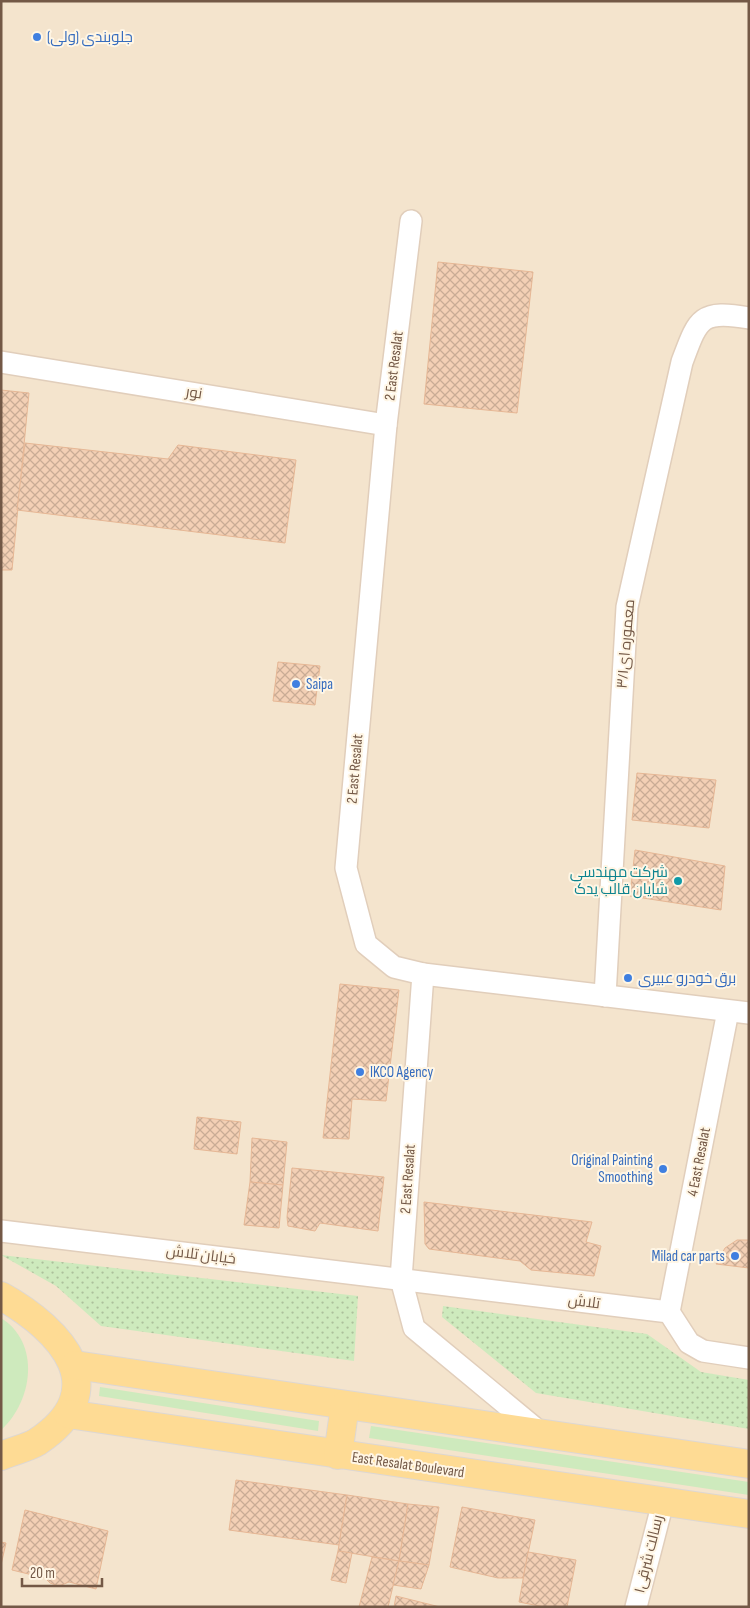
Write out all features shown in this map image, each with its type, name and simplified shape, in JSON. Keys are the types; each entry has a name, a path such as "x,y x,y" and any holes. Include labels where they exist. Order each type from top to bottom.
{"main road":[{"path":"1,1296 24,1309 58,1339 75,1365 77,1392 68,1414 36,1442 1,1456"},
{"path":"75,1365 749,1464"},
{"path":"338,1455 344,1405"},
{"name":"East Resalat Boulevard","path":"68,1414 749,1514"}],"street":[{"name":"2 East Resalat","path":"411,221 386,425 346,868 366,944 394,967 423,974 401,1279 414,1328 542,1434"},
{"name":"معموره ای۳/۱","path":"605,996 627,606 682,362 696,326 711,316 724,314 749,318"},
{"name":"نور","path":"1,362 386,425"},
{"path":"423,974 739,1012"},
{"name":"4 East Resalat","path":"669,1312 739,1012"},
{"name":"خیابان تلاش","path":"1,1231 401,1279"},
{"name":"تلاش","path":"401,1279 669,1312"},
{"path":"669,1312 689,1343 703,1350 749,1358"},
{"name":"رسالت شرقی۱","path":"636,1607 663,1502"}],"shaded area":[{"path":"1,1 749,1 749,1607 1,1607"}],"green space":[{"path":"1,1255 358,1296 354,1361 101,1326 56,1286"},
{"path":"443,1306 647,1334 701,1372 749,1380 749,1429 536,1393 442,1317"},
{"path":"1,1318 14,1329 22,1342 27,1357 28,1372 26,1388 20,1404 12,1418 1,1430"},
{"path":"100,1387 319,1421 318,1431 99,1396"},
{"path":"371,1426 749,1482 749,1495 369,1438"}],"building":[{"path":"438,262 533,272 517,413 424,404"},
{"path":"1,390 29,393 12,570 1,570"},
{"path":"25,443 168,459 178,445 296,460 285,543 17,510"},
{"name":"Saipa","path":"278,662 320,666 315,705 273,701"},
{"path":"637,773 716,780 709,828 632,820"},
{"name":"شرکت مهندسی شایان قالب یدک","path":"635,850 725,866 721,910 630,896"},
{"name":"IKCO Agency","path":"340,984 399,990 386,1101 352,1099 349,1139 323,1138"},
{"path":"197,1117 241,1122 237,1154 194,1149"},
{"path":"252,1138 287,1142 283,1185 250,1182"},
{"path":"292,1168 384,1177 378,1231 320,1223 315,1231 288,1226 287,1217"},
{"path":"250,1182 283,1185 279,1228 244,1225"},
{"path":"424,1202 592,1222 586,1242 601,1246 594,1276 531,1270 520,1261 429,1249 425,1244"},
{"name":"Milad car parts","path":"737,1240 749,1240 749,1268 716,1264 725,1248"},
{"path":"236,1480 347,1495 339,1545 229,1530"},
{"path":"347,1495 408,1504 399,1561 338,1551"},
{"path":"408,1504 439,1507 429,1565 399,1561"},
{"path":"462,1507 535,1520 523,1578 498,1578 450,1567"},
{"path":"25,1510 108,1531 96,1589 69,1582 59,1586 50,1583 45,1578 12,1570"},
{"path":"1,1542 6,1543 1,1565"},
{"path":"338,1551 352,1553 346,1583 331,1580"},
{"path":"528,1552 576,1560 567,1607 544,1607 519,1602"},
{"path":"372,1557 399,1561 388,1607 359,1607"},
{"path":"399,1561 429,1565 421,1589 393,1585"},
{"path":"396,1596 440,1607 394,1607"}],"place":[{"name":"جلوبندی (ولی)","path":"37,37"},
{"name":"Saipa","path":"296,684"},
{"name":"شرکت مهندسی شایان قالب یدک","path":"678,881"},
{"name":"برق خودرو عبیری","path":"628,978"},
{"name":"IKCO Agency","path":"360,1072"},
{"name":"Original Painting Smoothing","path":"663,1169"},
{"name":"Milad car parts","path":"735,1256"}]}
